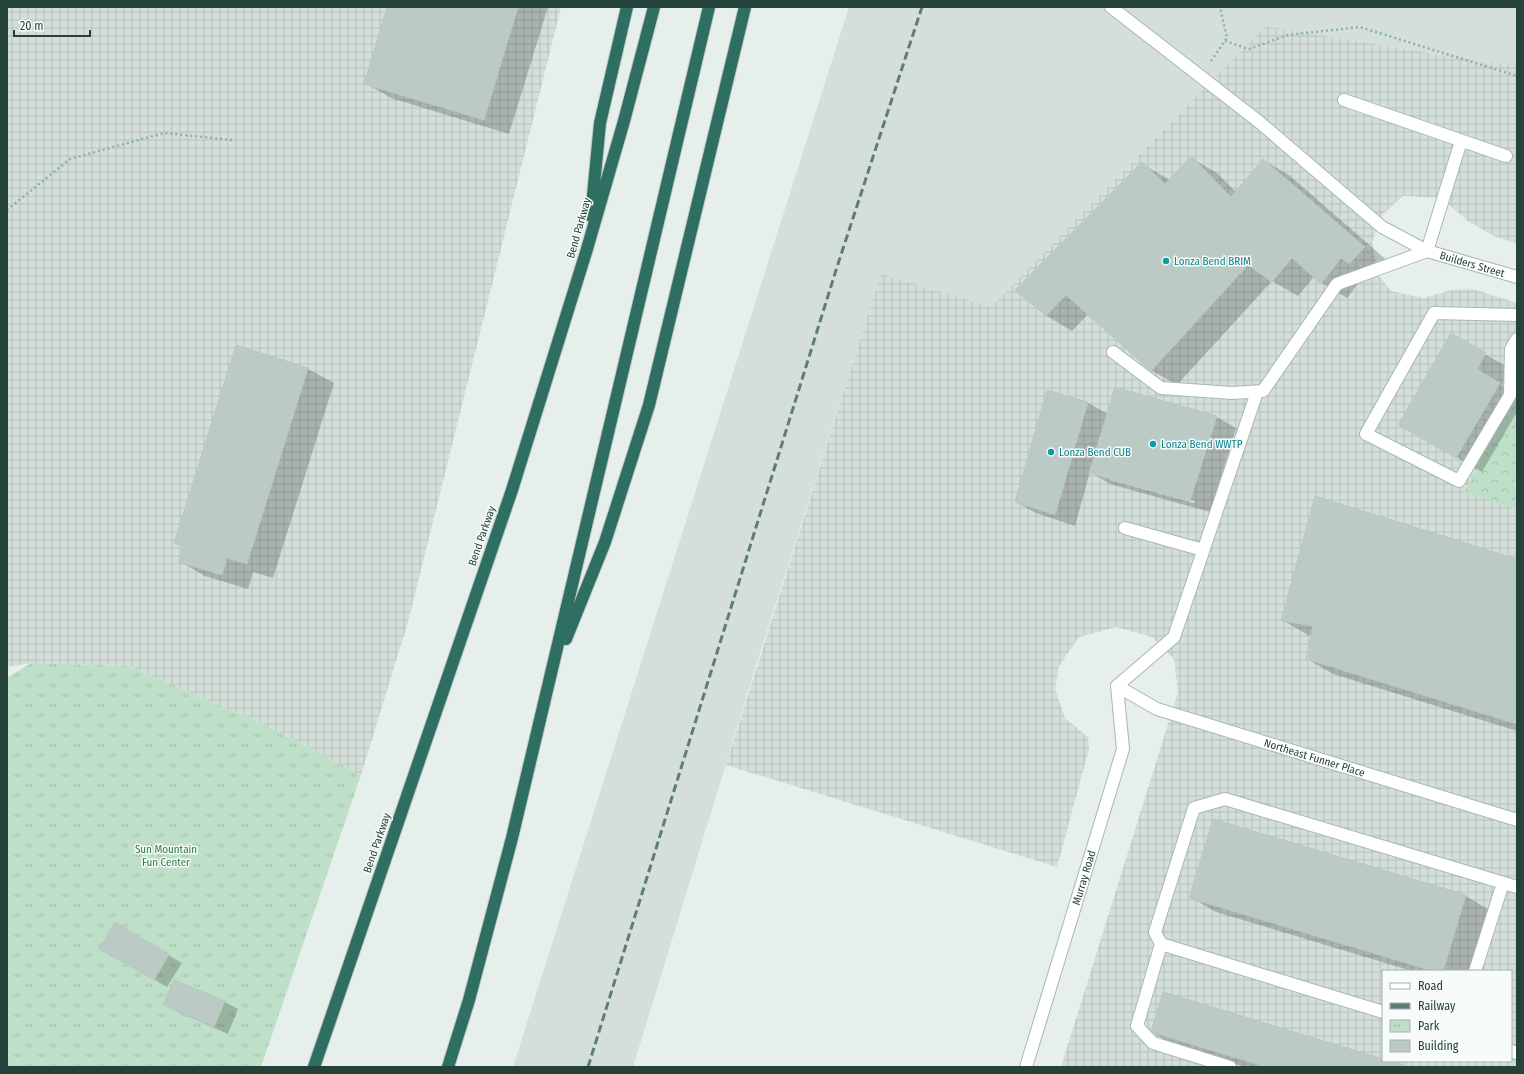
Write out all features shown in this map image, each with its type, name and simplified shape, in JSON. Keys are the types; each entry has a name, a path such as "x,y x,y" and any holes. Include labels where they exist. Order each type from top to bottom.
{"highway":[{"path":"587,249 600,123 627,7"},
{"name":"Bend Parkway","path":"314,1067 512,490 587,249 624,121 654,7"},
{"path":"448,1067 468,1000 512,838 709,7"},
{"path":"551,678 605,542 649,405 745,7"}],"street":[{"name":"Builders Street","path":"1111,7 1258,121 1382,227 1427,251 1517,277"},
{"path":"1344,100 1506,156"},
{"path":"1113,352 1161,388 1232,393 1263,391 1337,284 1427,251 1461,141"},
{"path":"1517,315 1434,312 1366,434 1459,481 1510,395 1511,349 1517,339"},
{"path":"1117,686 1174,637 1257,392"},
{"path":"1125,528 1203,550"},
{"name":"Northeast Funner Place","path":"1117,686 1157,709 1517,820"},
{"name":"Murray Road","path":"1026,1067 1123,749 1117,686"},
{"path":"1230,1067 1153,1043 1137,1026 1161,944 1155,932 1194,808 1225,799 1517,887"},
{"path":"1475,970 1503,883"},
{"path":"1161,944 1382,1012"}],"path":[{"path":"1200,77 1227,38 1220,7"},
{"path":"1225,41 1249,49 1288,35 1360,27 1517,76"},
{"path":"7,210 70,159 164,132 233,140"}],"shaded area":[{"path":"7,7 561,7 408,622 361,775 263,724 129,666 31,663 7,667"},
{"path":"849,7 1517,7 1517,66 1265,26 991,307 881,275 759,656 633,1067 513,1067"},
{"path":"1265,26 1517,66 1517,244 1494,236 1468,221 1441,198 1403,196 1382,215 1372,242 1379,276 1391,291 1424,298 1452,290 1473,289 1517,303 1517,1067 1061,1067 1178,692 1174,659 1152,637 1116,627 1079,637 1059,666 1055,689 1065,718 1088,737 1089,749 1057,867 726,765 881,274 991,307"}],"green space":[{"path":"1517,394 1517,510 1464,492"},
{"name":"Sun Mountain Fun Center","path":"31,663 129,666 263,724 361,775 261,1067 7,1067 7,678"}],"building":[{"path":"387,7 518,7 484,120 364,84"},
{"name":"Lonza Bend BRIM","path":"1191,156 1231,197 1263,159 1365,247 1349,264 1341,258 1321,284 1292,258 1272,282 1248,265 1151,371 1066,295 1046,316 1015,290 1142,162 1165,184"},
{"path":"1451,333 1486,353 1477,369 1500,383 1456,458 1398,425"},
{"path":"236,345 308,368 247,564 227,558 222,575 178,562 183,546 174,543"},
{"name":"Lonza Bend WWTP","path":"1115,387 1217,416 1190,501 1089,473"},
{"name":"Lonza Bend CUB","path":"1047,390 1088,402 1055,515 1015,502"},
{"path":"1315,496 1517,559 1517,724 1306,659 1313,626 1281,621"},
{"path":"1213,819 1466,895 1443,970 1430,970 1189,898"},
{"path":"115,922 169,954 154,980 99,949"},
{"path":"174,980 225,1001 214,1027 163,1005"},
{"path":"1163,992 1382,1059 1382,1062 1394,1062 1411,1067 1266,1067 1151,1032"}],"railway":[{"path":"588,1067 837,267 922,7"}],"place":[{"name":"Lonza Bend BRIM","path":"1166,261"},
{"name":"Lonza Bend WWTP","path":"1153,444"},
{"name":"Lonza Bend CUB","path":"1051,452"}]}
